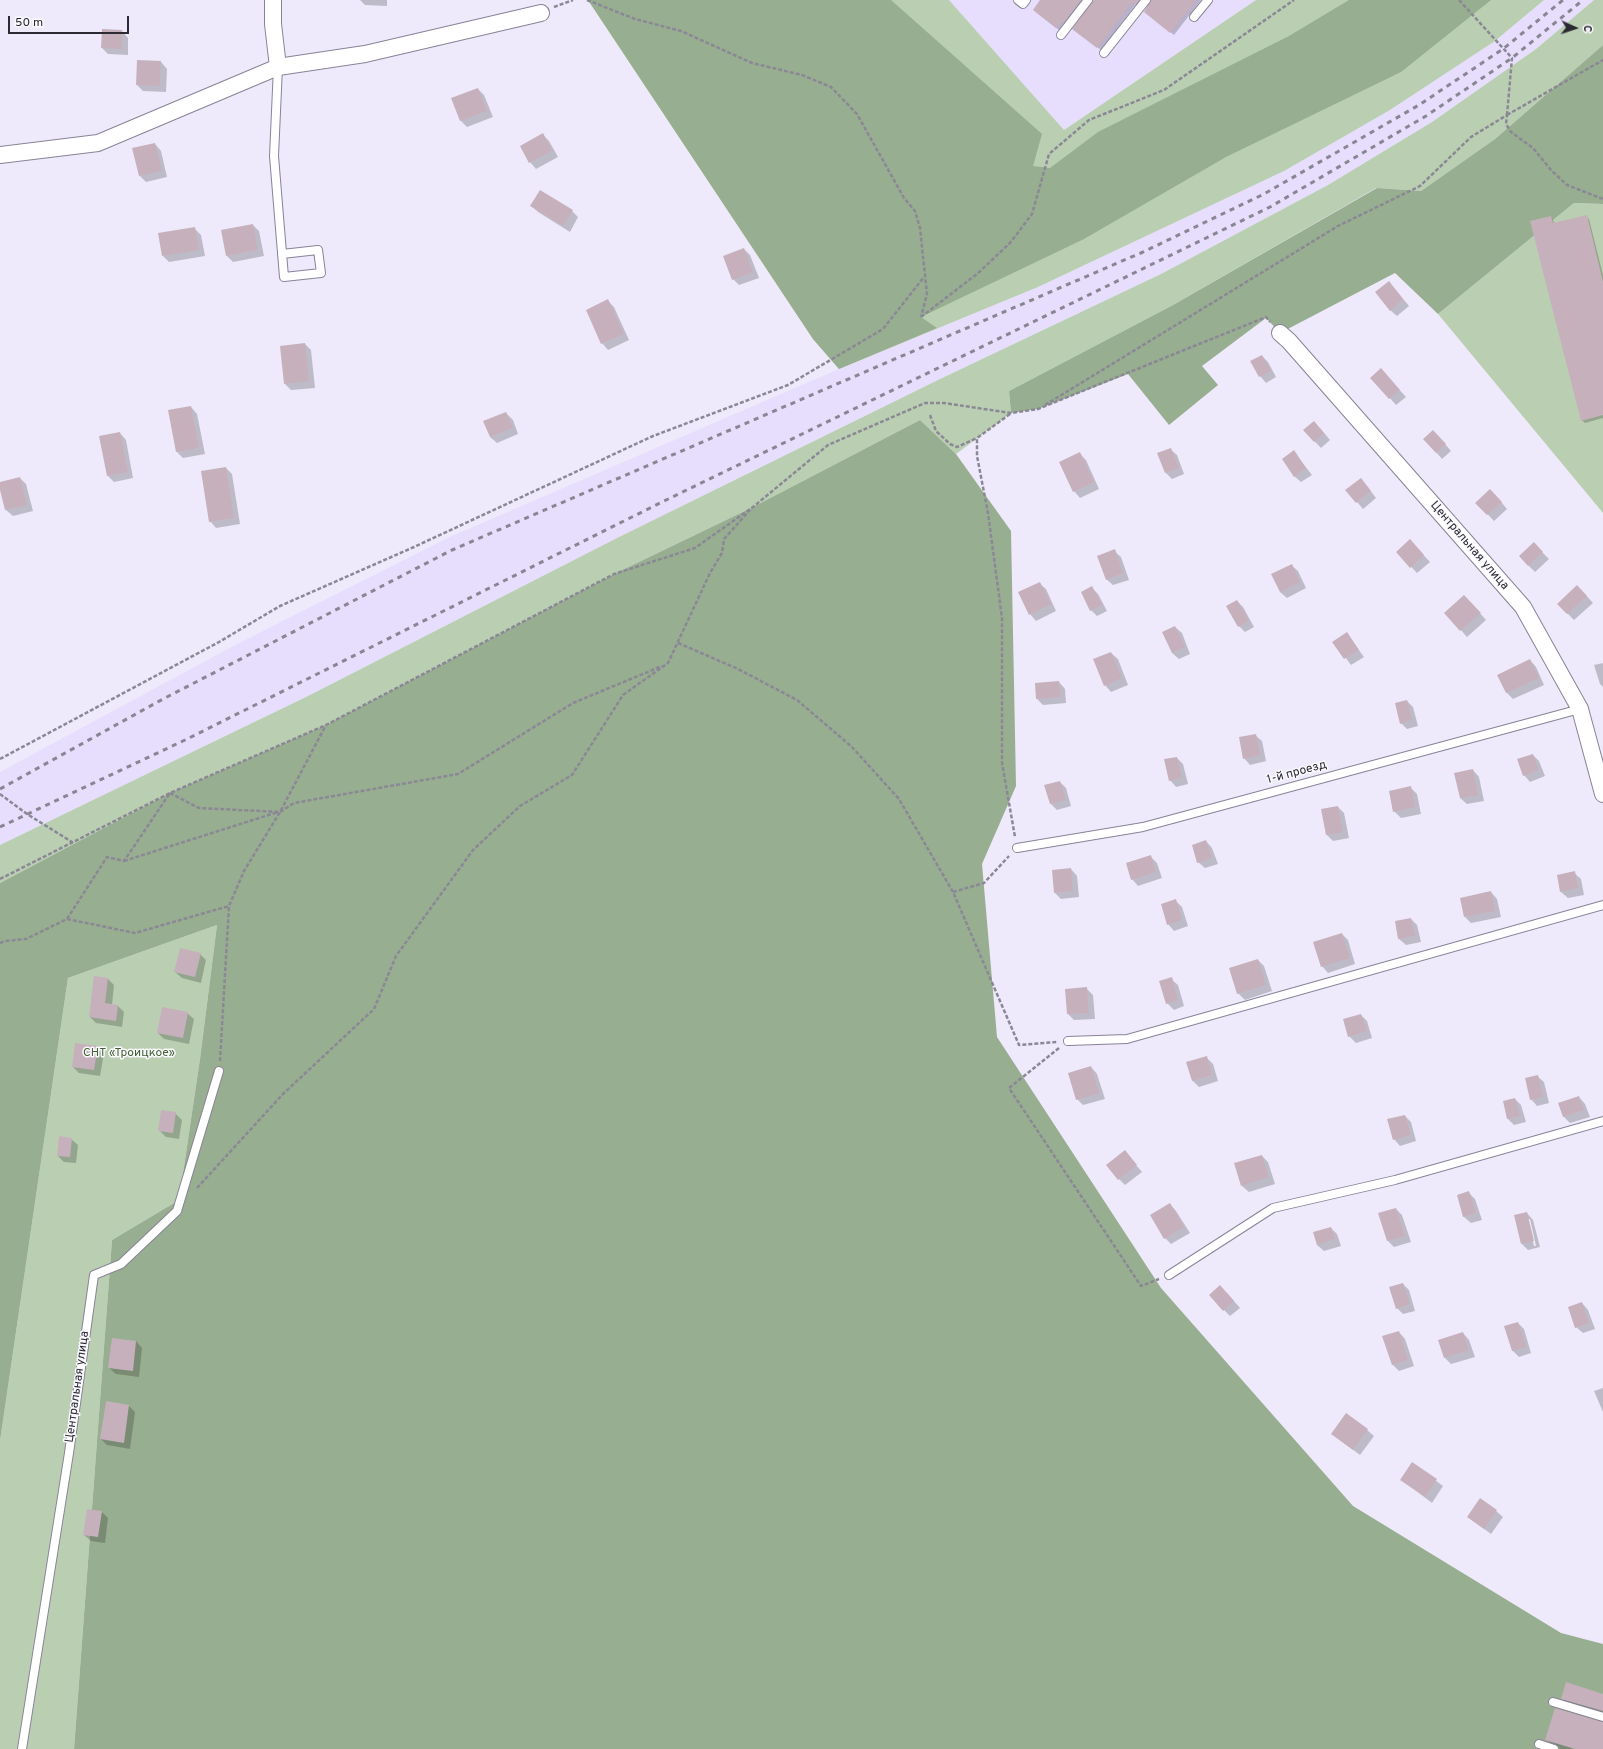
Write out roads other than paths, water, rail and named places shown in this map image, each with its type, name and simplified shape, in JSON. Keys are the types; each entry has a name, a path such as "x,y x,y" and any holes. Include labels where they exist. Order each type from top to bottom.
{"street":[{"path":"273,0 273,24 278,67"},
{"path":"0,155 98,143 278,67 366,54 541,13"},
{"name":"Центральная улица","path":"1280,333 1289,341 1523,607 1580,709 1603,794"}],"lane":[{"path":"1018,0 1023,4 1026,0"},
{"path":"1061,35 1088,0"},
{"path":"1104,53 1146,0"},
{"path":"1194,17 1208,0"},
{"path":"278,67 274,156 282,254 284,277 320,273 318,250 282,254"},
{"name":"1-й проезд","path":"1017,848 1143,827 1580,709"},
{"path":"1068,1041 1126,1039 1603,905"},
{"name":"Центральная улица","path":"22,1749 69,1453 94,1275 121,1264 177,1211 219,1071"},
{"path":"1169,1275 1273,1208 1395,1180 1603,1121"},
{"path":"1552,1702 1603,1717"},
{"path":"1539,1744 1554,1749"}],"railway":[{"path":"0,789 163,699 452,550 1143,252 1264,194 1419,105 1503,49 1563,0"},
{"path":"0,827 185,740 662,502 1270,207 1426,116 1512,58 1583,0"}],"park label":[{"name":"СНТ «Троицкое»","path":"129,1054"}]}
